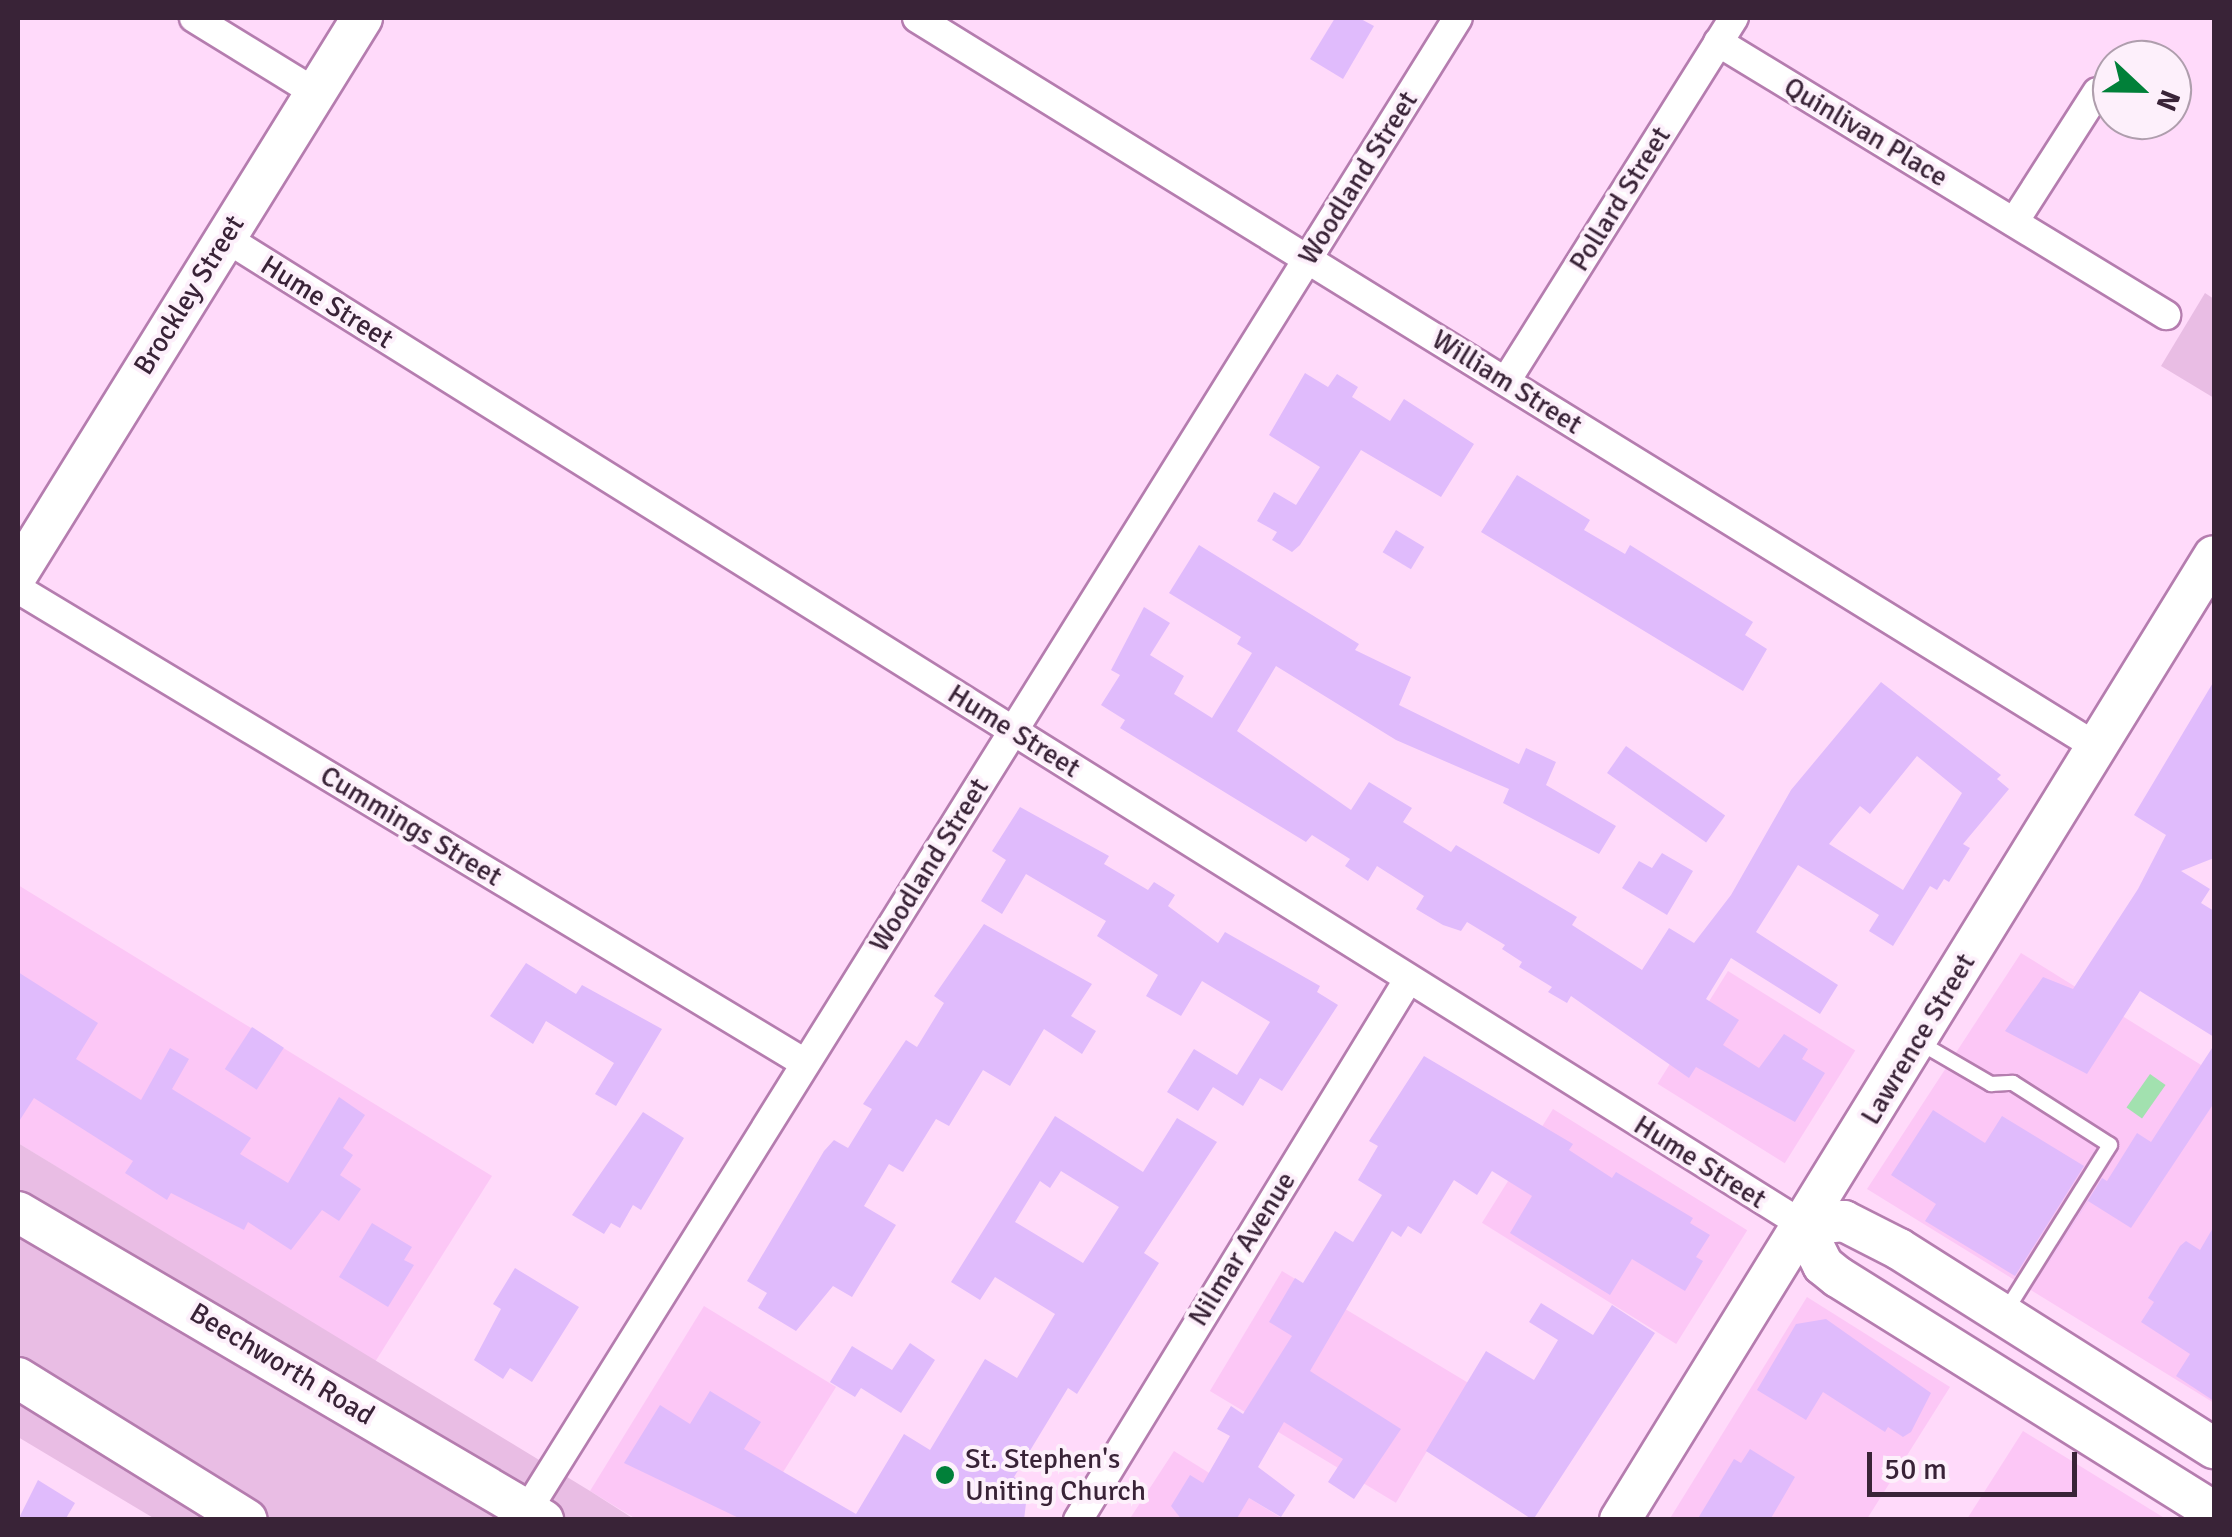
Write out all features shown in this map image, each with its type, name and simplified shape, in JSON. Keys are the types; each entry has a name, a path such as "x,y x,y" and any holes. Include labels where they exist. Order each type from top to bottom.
{"main road":[{"name":"Brockley Street","path":"24,547 362,18"},
{"name":"Lawrence Street","path":"1620,1520 2214,556"},
{"name":"Beechworth Road","path":"18,1212 531,1516"},
{"name":"Hume Street","path":"1804,1224 1844,1221 1899,1249 2214,1448"},
{"path":"1804,1224 1823,1265 2214,1512"},
{"path":"1870,1297 1899,1249"},
{"path":"18,1378 247,1520"},
{"path":"2076,1426 2105,1379"}],"street":[{"path":"194,18 316,92"},
{"name":"William Street","path":"917,18 2097,747"},
{"name":"Woodland Street","path":"531,1516 805,1063 1458,18"},
{"name":"Pollard Street","path":"1506,380 1734,18"},
{"name":"Quinlivan Place","path":"1718,42 2166,315"},
{"path":"2014,222 2092,100"},
{"name":"Hume Street","path":"224,237 1804,1224"},
{"name":"Cummings Street","path":"18,589 805,1063"},
{"name":"Nilmar Avenue","path":"1078,1520 1408,980"}],"lane":[{"path":"1917,1040 1991,1084 2013,1082 2110,1146 2003,1315"}],"shaded area":[{"path":"2205,293 2214,299 2214,398 2161,366"},
{"path":"18,885 492,1176 375,1362 18,1143"},
{"path":"2021,953 2214,1073 2214,1403 1867,1189"},
{"path":"1728,971 1855,1050 1785,1163 1658,1084"},
{"path":"2150,1074 2166,1085 2142,1118 2126,1108"},
{"path":"1553,1109 1747,1230 1676,1344 1482,1223"},
{"path":"18,1143 634,1519 155,1519 18,1437"},
{"path":"1282,1271 1468,1383 1396,1503 1210,1391"},
{"path":"1807,1297 1950,1387 1867,1519 1669,1520"},
{"path":"704,1306 836,1387 754,1519 636,1519 590,1491"},
{"path":"2023,1431 2166,1519 1967,1519"},
{"path":"1174,1451 1283,1519 1129,1520"}],"building":[{"path":"1335,18 1359,18 1374,26 1343,79 1310,59"},
{"path":"1305,373 1328,387 1337,374 1358,387 1352,397 1390,421 1404,399 1474,444 1441,497 1361,450 1300,545 1292,552 1272,540 1277,532 1257,521 1274,492 1296,505 1320,467 1269,435"},
{"path":"1517,475 1590,520 1584,530 1625,554 1630,545 1753,622 1745,635 1767,649 1743,691 1481,532"},
{"path":"1396,530 1424,547 1411,569 1383,552"},
{"path":"1199,545 1359,644 1355,650 1411,677 1399,705 1519,764 1526,748 1556,762 1546,785 1616,826 1599,854 1503,803 1509,789 1396,740 1276,666 1237,731 1351,810 1369,782 1412,808 1403,822 1451,852 1456,845 1577,917 1572,925 1642,970 1669,928 1694,943 1731,895 1791,790 1881,682 2001,775 1997,779 2009,789 1963,844 1970,848 1949,882 1944,879 1937,890 1930,886 1893,946 1869,931 1879,915 1798,865 1756,932 1838,985 1820,1014 1731,958 1706,999 1739,1020 1723,1045 1759,1068 1784,1034 1808,1049 1802,1059 1825,1073 1795,1122 1696,1067 1689,1078 1571,996 1567,1003 1548,992 1552,987 1519,967 1522,962 1502,949 1505,945 1467,922 1461,931 1416,909 1424,896 1377,866 1368,881 1345,866 1350,859 1312,835 1306,842 1120,728 1125,720 1101,705 1120,675 1111,670 1144,607 1170,623 1150,655 1184,676 1174,694 1212,718 1252,653 1237,644 1241,637 1169,593","holes":["1917,756 1962,793 1903,890 1829,844 1860,806 1870,814"]},
{"path":"2214,681 2214,858 2181,871 2210,889 2201,903 2214,911 2214,1037 2140,991 2087,1074 2005,1031 2043,977 2073,989 2138,889 2166,835 2134,815"},
{"path":"1626,746 1725,815 1706,842 1607,773"},
{"path":"1020,807 1109,856 1104,864 1148,890 1154,882 1175,895 1168,906 1218,943 1225,932 1320,986 1317,992 1338,1005 1282,1091 1260,1078 1243,1106 1213,1087 1198,1111 1167,1092 1194,1049 1237,1075 1270,1022 1202,981 1181,1016 1146,996 1158,975 1097,936 1106,921 1026,874 1002,914 981,901 1006,860 992,851"},
{"path":"1662,853 1693,871 1667,915 1622,888 1639,861 1652,868"},
{"path":"984,924 1092,984 1071,1016 1096,1031 1082,1054 1044,1029 1010,1086 983,1070 949,1126 936,1119 903,1172 889,1164 864,1206 896,1225 852,1297 833,1286 796,1331 758,1308 767,1293 747,1281 824,1151 834,1140 848,1148 872,1109 863,1104 906,1040 917,1047 944,1003 934,996"},
{"path":"526,963 576,994 582,985 662,1029 616,1106 595,1094 614,1063 546,1021 533,1044 490,1016"},
{"path":"18,972 98,1023 76,1059 141,1100 170,1048 189,1059 172,1089 251,1138 240,1154 288,1183 339,1097 365,1115 343,1148 353,1155 340,1175 361,1189 339,1221 322,1210 291,1250 248,1222 244,1230 171,1193 167,1200 125,1173 133,1161 34,1098 18,1123"},
{"path":"252,1027 284,1048 257,1090 225,1069"},
{"path":"2214,1045 2214,1103 2131,1228 2088,1201 2033,1288 2102,1178 2107,1181 2137,1133 2151,1142"},
{"path":"1424,1056 1573,1144 1569,1150 1612,1178 1616,1172 1693,1218 1690,1223 1710,1235 1696,1257 1703,1261 1685,1291 1632,1259 1610,1295 1510,1233 1532,1196 1492,1171 1477,1195 1454,1180 1421,1234 1408,1226 1401,1237 1392,1231 1310,1371 1401,1429 1354,1499 1328,1482 1343,1459 1284,1422 1258,1467 1295,1495 1281,1517 1249,1498 1236,1520 1182,1520 1171,1506 1190,1475 1203,1483 1230,1436 1217,1429 1231,1406 1243,1414 1292,1336 1269,1322 1295,1278 1303,1283 1335,1231 1353,1242 1382,1195 1358,1180 1378,1146 1369,1141"},
{"path":"1933,1110 1985,1143 2002,1116 2084,1166 2015,1276 1925,1221 1936,1204 1891,1175"},
{"path":"643,1112 684,1138 641,1210 633,1205 620,1228 611,1223 604,1234 572,1215"},
{"path":"1055,1116 1143,1172 1177,1118 1217,1142 1144,1253 1159,1263 1077,1394 1068,1388 1014,1477 1028,1486 1024,1520 743,1520 624,1463 660,1405 690,1424 710,1391 761,1422 744,1449 856,1514 904,1434 930,1450 985,1359 1017,1378 1055,1314 995,1277 980,1300 951,1282","holes":["1061,1171 1119,1207 1083,1263 1015,1222 1040,1181 1050,1188"]},
{"path":"372,1223 412,1247 404,1260 414,1265 388,1307 339,1277"},
{"path":"2214,1226 2214,1401 2176,1376 2190,1354 2141,1322 2154,1302 2148,1298 2180,1246 2186,1241 2200,1250"},
{"path":"515,1268 579,1307 532,1382 510,1368 503,1379 474,1360 501,1309 493,1304"},
{"path":"1541,1303 1593,1335 1612,1305 1655,1333 1533,1520 1426,1451 1486,1351 1534,1380 1558,1340 1529,1322"},
{"path":"1826,1319 1931,1393 1911,1432 1903,1437 1888,1427 1885,1432 1823,1392 1806,1420 1757,1390 1796,1324"},
{"path":"910,1343 935,1360 901,1413 861,1388 855,1397 830,1382 852,1346 892,1370"},
{"path":"1750,1449 1795,1477 1770,1520 1697,1520 1734,1459 1741,1463"},
{"path":"38,1480 75,1503 65,1520 18,1520"}],"place":[{"name":"St. Stephen's Uniting Church","path":"945,1475"}]}
